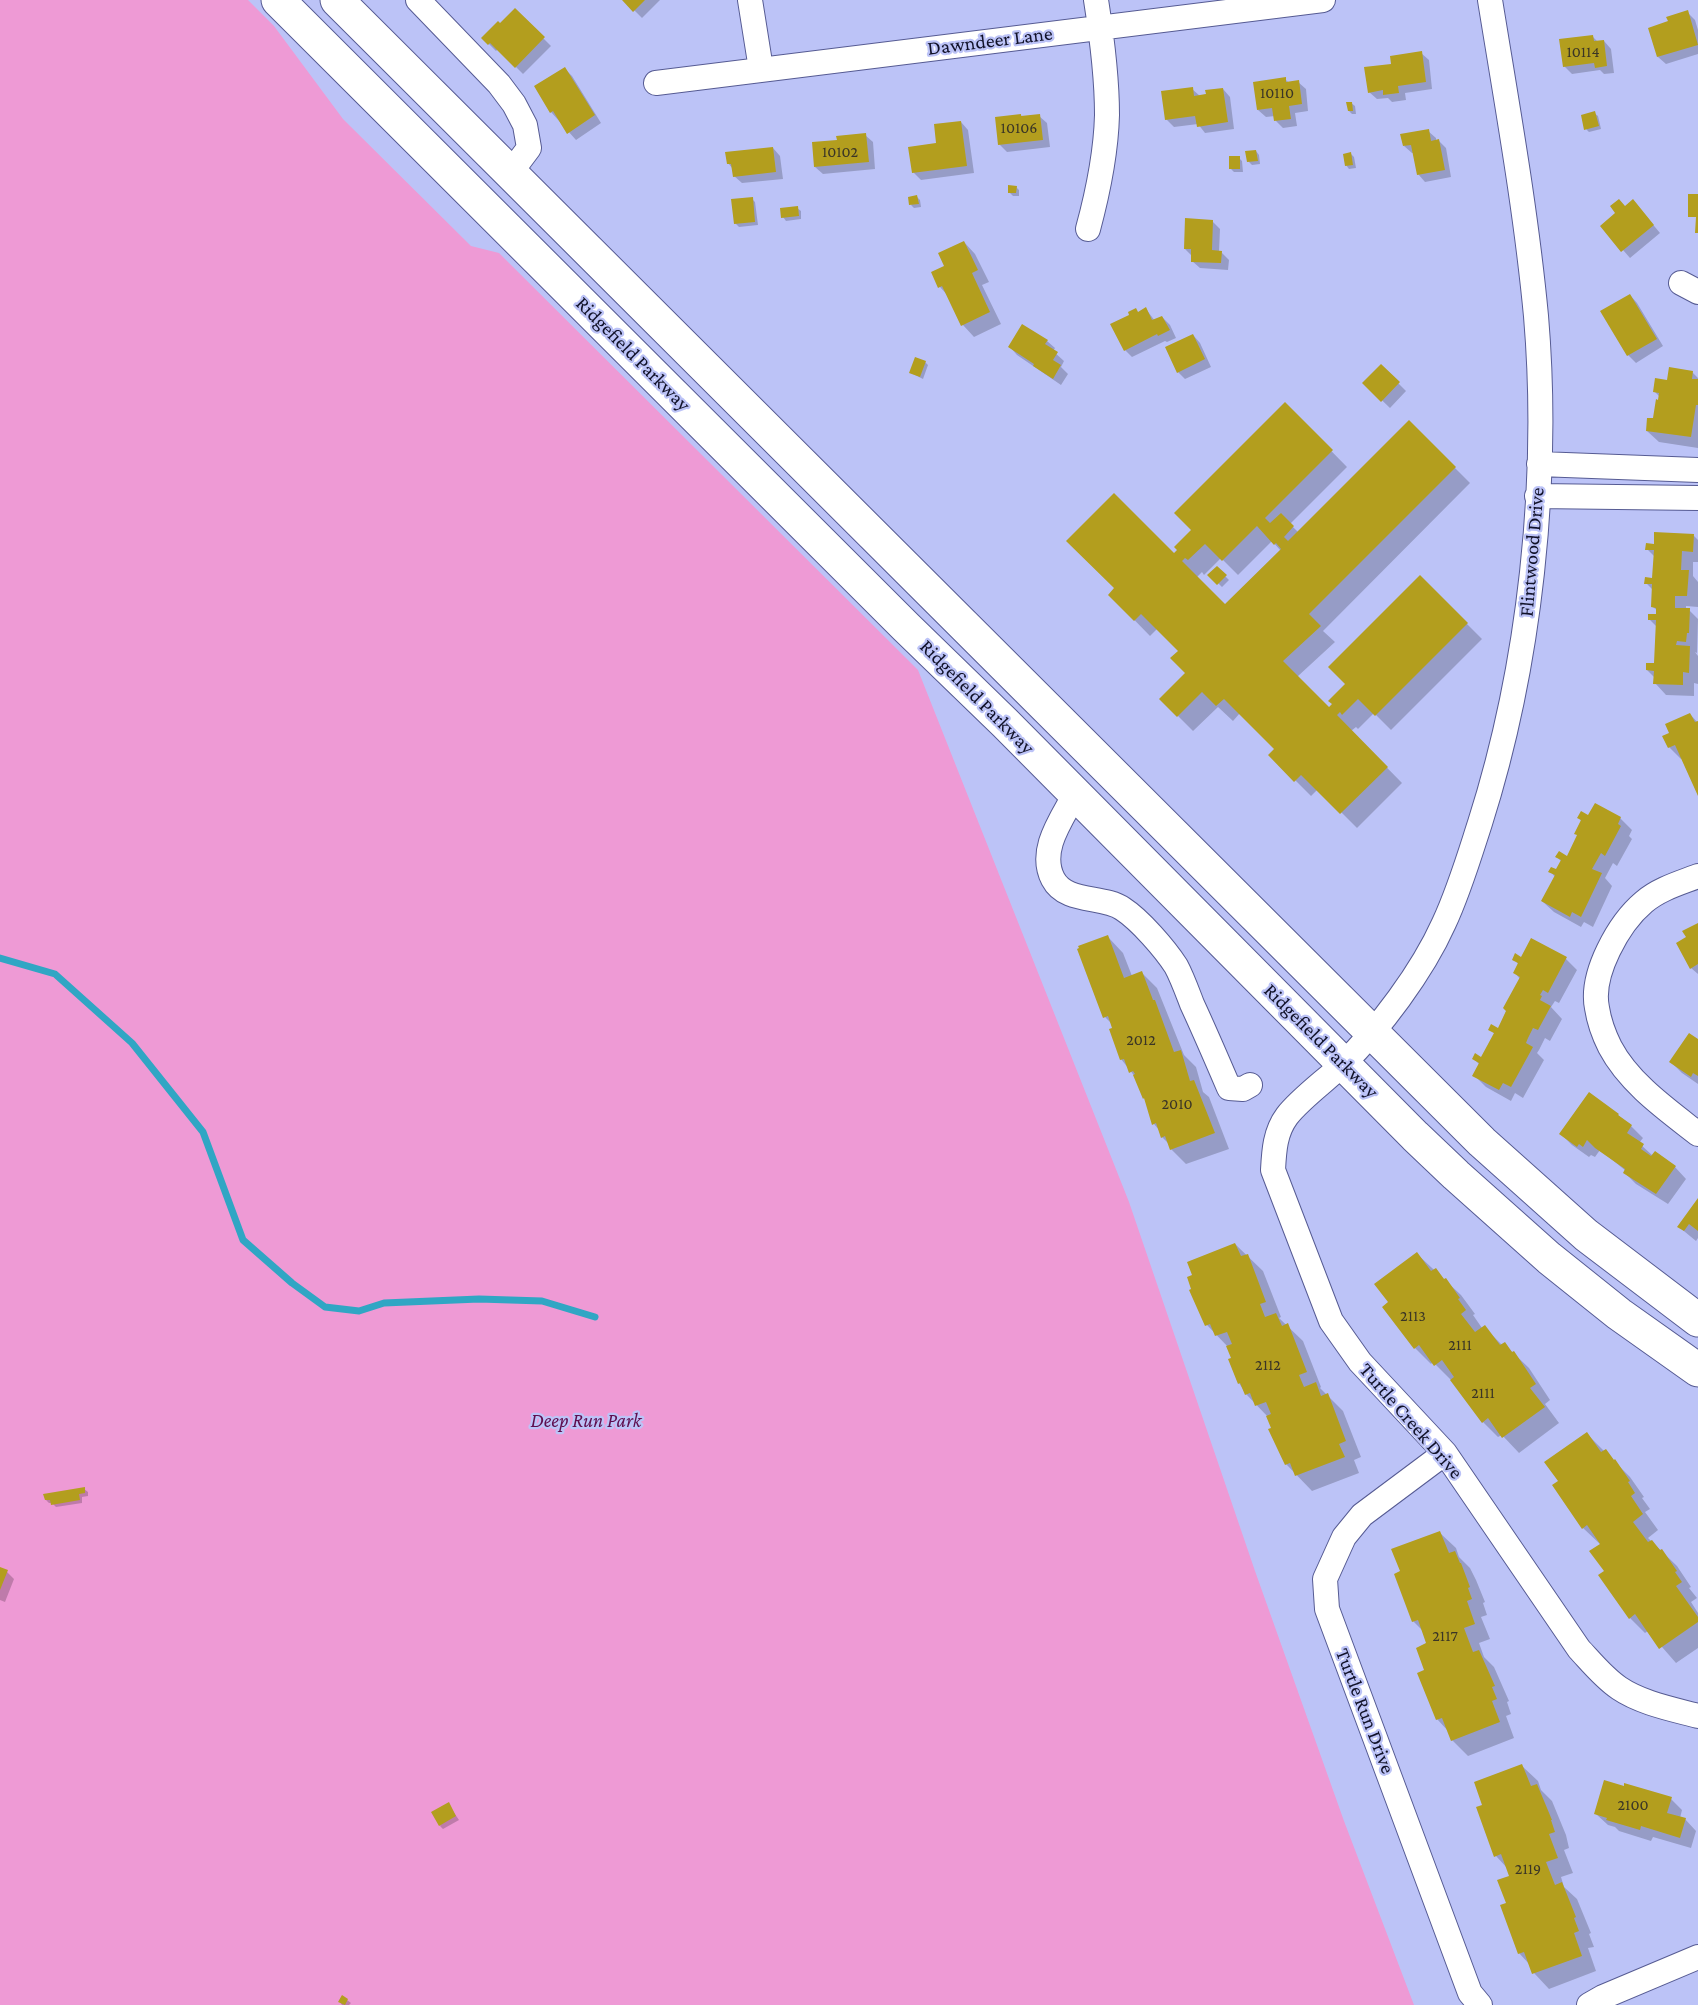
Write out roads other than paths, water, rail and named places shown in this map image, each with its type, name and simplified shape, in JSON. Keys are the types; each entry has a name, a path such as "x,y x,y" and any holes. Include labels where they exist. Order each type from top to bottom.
{"main road":[{"name":"Ridgefield Parkway","path":"278,0 1440,1160 1549,1258 1619,1314 1698,1370"},
{"path":"337,0 1482,1142 1541,1196 1620,1262 1698,1320"}],"street":[{"path":"418,0 499,84 514,104 525,125 529,148 511,172"},
{"path":"750,0 761,69"},
{"path":"1088,229 1098,191 1107,116 1101,28 1096,0"},
{"name":"Dawndeer Lane","path":"656,83 1323,0"},
{"name":"Flintwood Drive","path":"1343,1063 1372,1033 1421,964 1444,924 1468,862 1490,794 1506,728 1526,624 1539,464 1540,415 1535,308 1519,178 1491,0"},
{"path":"1539,464 1698,470"},
{"path":"1537,496 1698,498"},
{"path":"1075,794 1048,849 1048,865 1053,880 1069,893 1109,902 1123,909 1152,936 1176,966 1229,1088 1243,1089 1250,1085"},
{"path":"1698,876 1668,888 1645,901 1626,921 1602,967 1596,1006 1611,1048 1632,1076 1698,1134"},
{"name":"Turtle Creek Drive","path":"1343,1063 1287,1115 1280,1127 1275,1145 1274,1170 1331,1321 1360,1362 1445,1453 1579,1649 1602,1674 1619,1689 1636,1697 1698,1716"},
{"name":"Turtle Run Drive","path":"1445,1453 1362,1515 1344,1537 1325,1579 1327,1608 1470,1993 1480,2005"},
{"path":"1589,2005 1602,1997 1698,1958"}],"waterway":[{"path":"0,958 55,974 132,1043 203,1132 243,1240 292,1283 325,1307 359,1311 384,1303 479,1299 542,1301 595,1317"}],"park label":[{"name":"Deep Run Park","path":"586,1421"}]}
